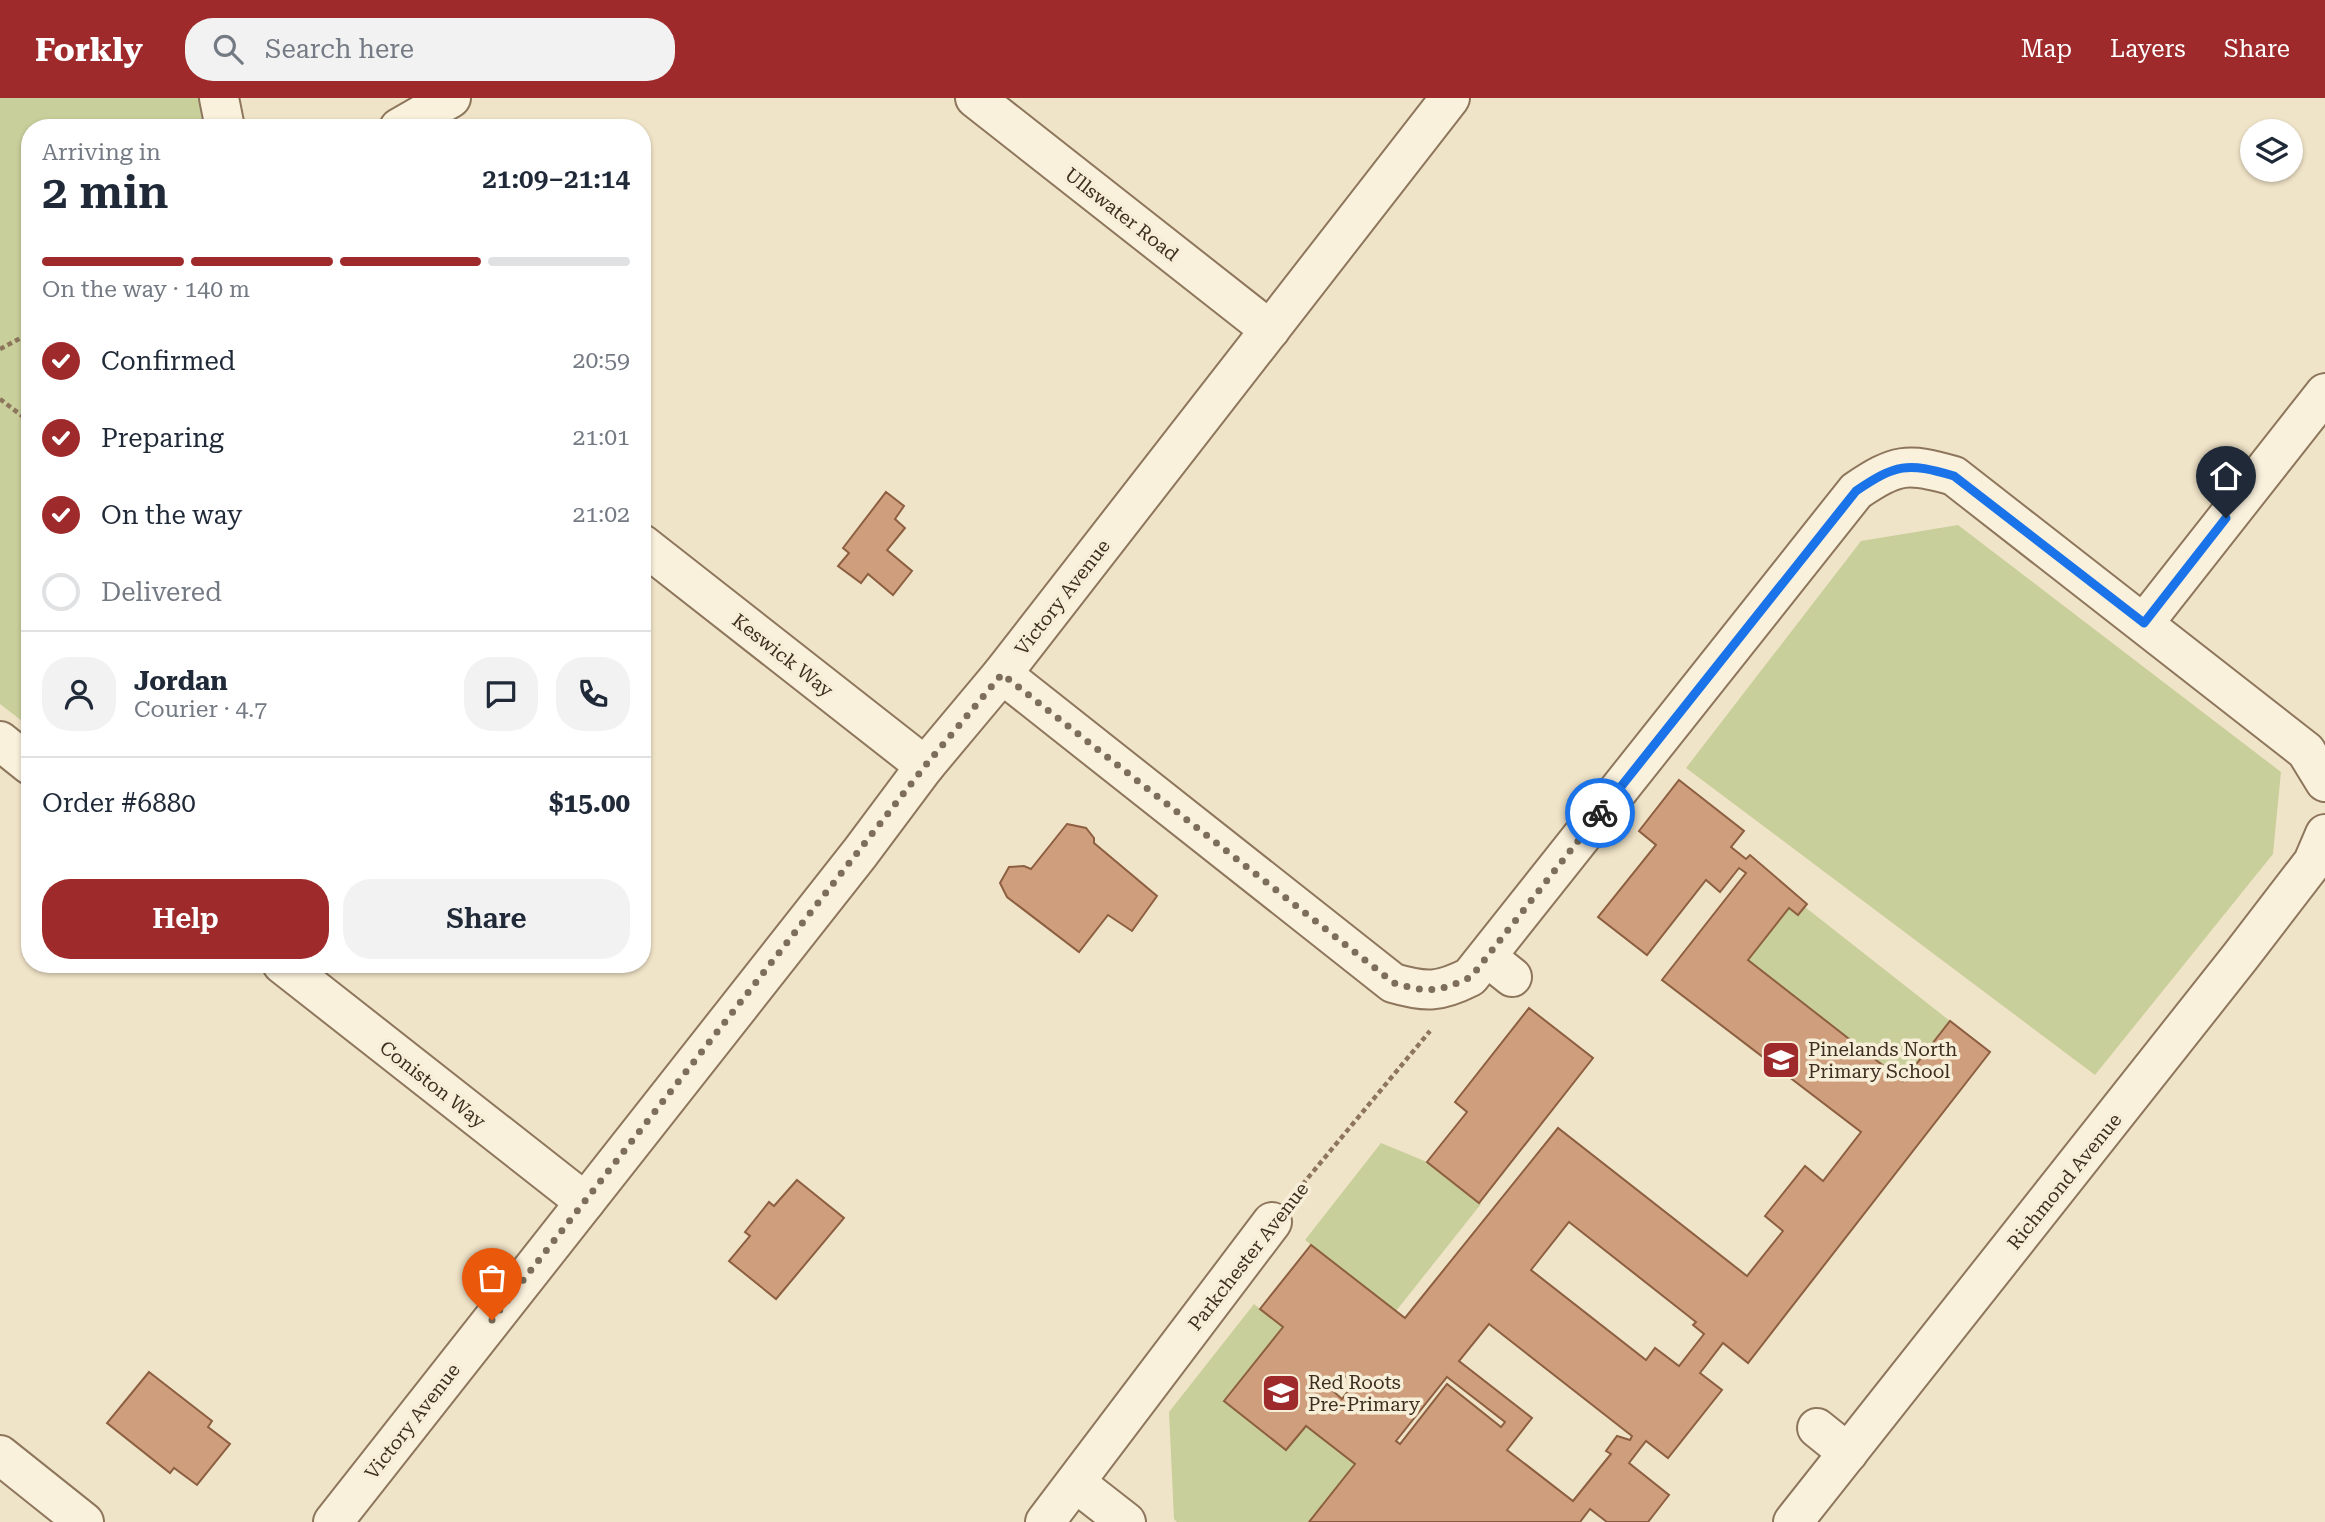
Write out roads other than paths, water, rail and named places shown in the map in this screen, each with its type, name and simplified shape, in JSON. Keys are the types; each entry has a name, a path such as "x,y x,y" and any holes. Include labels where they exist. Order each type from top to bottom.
{"street":[{"path":"219,98 223,119"},
{"path":"415,119 451,98"},
{"name":"Ullswater Road","path":"975,98 1270,330"},
{"name":"Victory Avenue","path":"333,1522 925,766 1002,674 1450,98"},
{"path":"2144,623 2325,393"},
{"path":"1002,674 1394,983 1419,991 1445,989 1500,967 1856,491 1886,471 1920,466 1954,476 2306,751 2325,782"},
{"name":"Keswick Way","path":"651,551 925,766"},
{"path":"0,741 21,758"},
{"name":"Richmond Avenue","path":"1793,1522 2119,1113 2305,873 2325,834"},
{"name":"Coniston Way","path":"293,973 585,1202"},
{"name":"Parkchester Avenue","path":"1045,1522 1272,1222"},
{"path":"1817,1428 1848,1453"},
{"path":"0,1455 84,1522"},
{"path":"1076,1483 1126,1522"}],"place":[{"name":"Pinelands North Primary School","path":"1781,1060"},
{"name":"Red Roots Pre-Primary","path":"1281,1393"}]}
